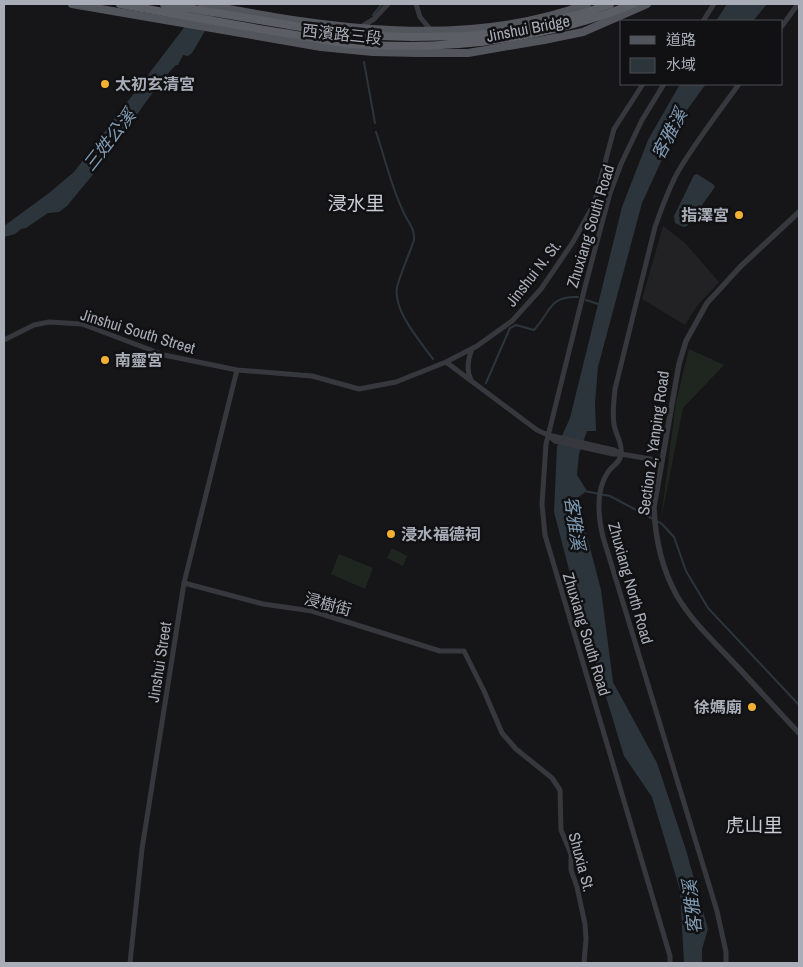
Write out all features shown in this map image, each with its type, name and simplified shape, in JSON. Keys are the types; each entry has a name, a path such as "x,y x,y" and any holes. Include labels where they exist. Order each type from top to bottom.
{"highway":[{"path":"120,4 196,10 221,22 349,44 411,46 467,37"},
{"path":"164,4 348,35 467,37"},
{"name":"Jinshui Bridge","path":"467,37 538,25 578,15 610,4"},
{"name":"Jinshui Bridge","path":"467,37 506,39 580,23 633,4"}],"main road":[{"name":"西濱路三段","path":"72,4 321,47 373,52 468,53"},
{"name":"Jinshui Bridge","path":"467,37 536,20 587,4"},
{"name":"Jinshui Bridge","path":"468,53 583,32 647,4"},
{"name":"西濱路三段","path":"196,10 236,10 280,18 361,27 430,30 467,37"}],"street":[{"path":"361,27 374,19 388,4"},
{"path":"416,4 420,17 430,30"},
{"path":"704,20 714,4"},
{"path":"783,25 798,4"},
{"name":"Jinshui N. St.","path":"237,370 312,376 359,389 396,382 446,362 472,348 512,321 541,289 573,242 594,204 614,129 642,85"},
{"name":"Zhuxiang South Road","path":"663,85 642,120 621,164 610,193 546,444 542,504 545,535 668,946 670,963"},
{"path":"621,454 622,447 614,425 615,389 655,227 664,201 678,171 695,144 738,85"},
{"name":"Section 2, Yanping Road","path":"799,212 738,269 707,303 686,341 678,364 654,507 655,530 665,567 676,595 708,637 799,733"},
{"name":"Jinshui South Street","path":"4,340 34,325 49,322 82,324 164,355 237,370"},
{"path":"472,348 468,374 472,381"},
{"path":"446,362 537,430 556,439 662,461"},
{"name":"Jinshui Street","path":"130,963 142,849 184,583 237,370"},
{"name":"Zhuxiang North Road","path":"621,454 618,462 606,475 601,487 599,500 600,525 717,911 726,952 726,963"},
{"name":"浸樹街","path":"184,583 263,604 312,611 440,651 464,651"},
{"name":"Shuxia St.","path":"464,651 502,733 552,778 560,790 561,830 571,854 571,870 577,887 585,924 584,963"}],"shaded area":[{"path":"663,226 685,243 719,282 697,306 685,325 642,299"},
{"path":"689,349 724,365 683,408 661,520 676,402"},
{"path":"392,548 407,556 403,566 387,558"},
{"path":"339,554 373,568 365,589 331,574"}],"water":[{"name":"三姓公溪","path":"202,4 221,4 192,53 188,56 183,55 178,65 156,88 120,138 99,161 100,166 67,206 59,212 48,213 15,234 4,237 4,226 74,172"},
{"path":"727,4 767,4 754,20 717,20"},
{"name":"客雅溪","path":"679,85 705,85 681,118 642,203 598,367 595,403 596,431 587,431 579,454 577,475 587,491 577,498 601,590 613,682 657,763 686,850 708,929 702,949 702,963 684,963 680,890 652,797 624,756 579,608 554,512 557,447 570,418 622,207 648,140"},
{"path":"697,174 715,187 687,226 684,227 675,223 674,216 694,175"}],"waterway":[{"path":"373,15 382,4"},
{"path":"364,62 375,123"},
{"path":"376,132 395,192 414,235 414,240 397,287 399,306 415,335 433,359"},
{"path":"486,383 510,328 516,325 534,330 555,302 568,297 578,297"},
{"path":"586,300 598,304"},
{"path":"584,491 610,496 653,519"},
{"path":"657,521 674,537 686,571 708,608 799,705"}],"place":[{"name":"太初玄清宮","path":"105,84"},
{"name":"指澤宮","path":"739,215"},
{"name":"南靈宮","path":"105,360"},
{"name":"浸水福德祠","path":"391,534"},
{"name":"徐媽廟","path":"752,707"}],"district":[{"name":"浸水里","path":"356,203"},
{"name":"虎山里","path":"754,825"}]}
